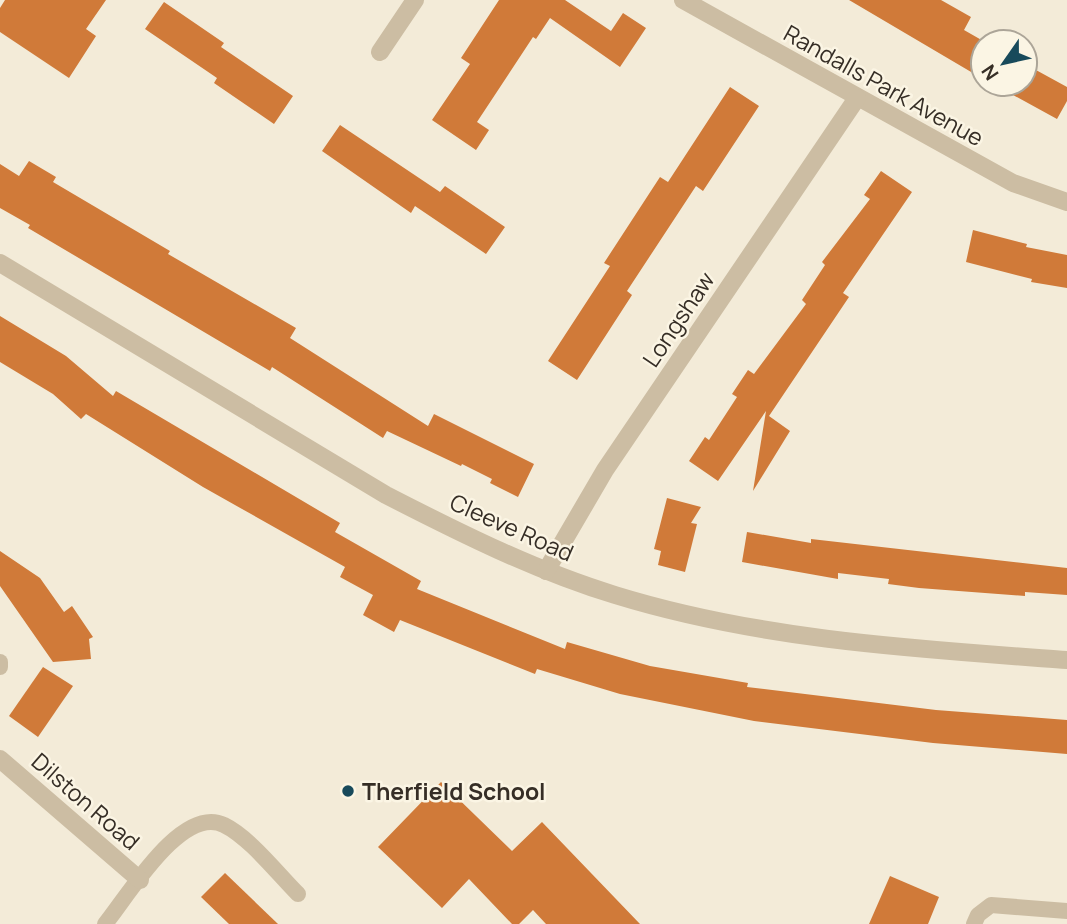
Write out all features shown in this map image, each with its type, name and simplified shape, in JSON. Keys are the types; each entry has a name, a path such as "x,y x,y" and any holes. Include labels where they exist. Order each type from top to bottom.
{"street":[{"path":"380,52 415,0"},
{"name":"Randalls Park Avenue","path":"683,0 1013,183 1067,202"},
{"name":"Longshaw","path":"547,571 605,470 857,98"},
{"name":"Cleeve Road","path":"0,263 386,495 547,571 614,595 737,626 936,650 1067,660"},
{"name":"Dilston Road","path":"0,759 140,880"}],"lane":[{"path":"105,924 180,831 200,822 223,824 298,894"},
{"path":"974,924 978,915 991,905 1067,911"}],"building":[{"path":"5,0 106,0 86,29 96,36 69,78 0,32 0,8"},
{"path":"499,0 565,0 611,31 623,13 646,28 620,67 550,18 536,39 533,37 477,122 489,130 476,150 432,120 470,64 461,58"},
{"path":"849,0 941,0 971,17 964,30 969,33 969,71"},
{"path":"164,2 224,43 221,47 293,96 274,124 214,83 217,78 145,29"},
{"path":"1039,72 1067,87 1067,101 1057,119 1019,98 1039,98"},
{"path":"730,87 759,106 703,191 696,186 627,291 632,295 577,380 548,361 610,266 604,263 660,177 668,182"},
{"path":"340,125 440,192 445,186 505,227 486,254 415,206 411,213 322,151"},
{"path":"29,161 56,177 53,182 170,251 168,254 296,328 290,338 428,426 434,414 534,464 518,497 490,483 492,479 387,431 383,438 272,367 270,371 28,228 30,225 0,208 0,164 19,176"},
{"path":"881,171 912,192 843,293 849,297 769,416 790,431 753,491 766,411 718,481 689,461 705,437 709,440 737,397 732,394 748,370 754,374 806,304 802,300 825,265 822,262 870,199 864,195"},
{"path":"973,230 1027,244 1026,247 1067,255 1067,288 1031,282 1032,279 966,262"},
{"path":"0,316 66,356 113,396 116,391 340,523 335,532 421,581 417,589 565,649 567,642 650,666 748,683 747,687 936,710 1067,720 1067,754 933,743 754,721 620,694 537,669 535,674 400,620 394,632 363,615 373,595 340,577 345,567 203,487 86,414 81,419 53,394 0,362"},
{"path":"667,498 701,507 691,523 697,524 685,572 658,565 661,551 654,549"},
{"path":"747,532 811,543 811,539 1067,568 1067,595 1025,592 1025,596 919,588 888,584 889,579 838,573 838,579 742,562"},
{"path":"0,551 40,578 64,612 72,606 93,637 89,639 91,659 53,662 0,586"},
{"path":"43,667 73,686 38,737 9,716"},
{"path":"441,782 512,851 542,822 640,924 546,924 533,910 519,924 512,924 469,879 442,908 378,847"},
{"path":"225,873 278,924 229,924 201,897"},
{"path":"890,876 939,897 928,924 869,924"}],"place":[{"name":"Therfield School","path":"348,791"}]}
